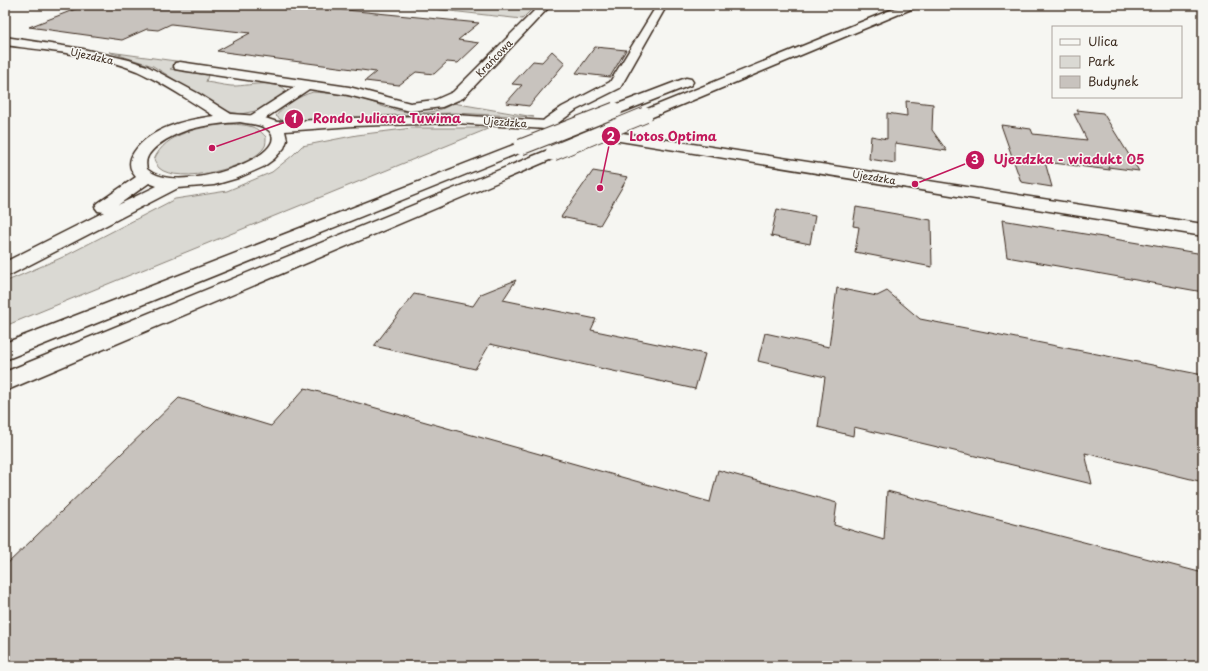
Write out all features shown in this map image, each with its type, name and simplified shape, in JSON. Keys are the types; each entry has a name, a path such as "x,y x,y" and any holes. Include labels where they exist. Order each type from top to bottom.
{"main road":[{"name":"Krańcowa","path":"307,86 349,91 410,107 437,104 458,95 546,5"},
{"path":"546,125 568,109 615,86 662,5"},
{"path":"859,14 881,5"},
{"path":"5,382 912,5"},
{"name":"Ujezdzka","path":"5,41 108,58 142,69 194,97 227,118"},
{"path":"180,66 307,86"},
{"path":"5,352 698,77"},
{"path":"173,86 182,102 187,116 184,127"},
{"path":"255,119 307,86"},
{"path":"227,118 255,119 265,122 277,135 275,150 267,158 242,171 209,180 175,183 147,177 139,170 137,161 142,152 152,142 166,134 198,123 227,118"},
{"name":"Ujezdzka","path":"277,135 344,130 416,120 492,120 546,125 1203,230"},
{"path":"37,253 147,177"},
{"path":"5,270 175,183"}],"green space":[{"path":"396,5 536,5 522,19"},
{"path":"109,52 183,62 170,69 208,75 206,82 231,86 269,84 283,87 287,92 260,110 241,114 224,111 153,66"},
{"path":"313,92 352,97 404,112 430,112 453,103 534,117 455,113 414,114 296,123 284,122 276,116 292,101"},
{"path":"228,124 253,127 266,137 265,146 258,154 246,161 215,172 182,175 168,173 159,168 154,160 159,151 175,137 196,129"},
{"path":"412,128 490,128 5,326 5,282 63,257 175,199 227,191 272,172 302,146 357,135"}],"building":[{"path":"86,5 295,5 479,23 458,40 479,43 458,63 447,62 434,74 416,72 399,85 365,81 376,72 217,51 250,33 171,24 158,30 147,29 122,40 29,27"},
{"path":"595,47 626,50 610,77 576,73"},
{"path":"552,51 565,63 529,106 506,103 522,85 512,84 533,61 542,62"},
{"path":"906,101 933,104 932,130 947,151 895,143 895,163 869,159 871,136 887,139 887,113 907,116"},
{"path":"1077,110 1103,113 1139,171 1108,167 1110,170 1045,162 1052,187 1021,182 1001,125 1031,129 1033,134 1087,140 1074,114 1079,114"},
{"path":"593,171 628,177 600,225 561,217"},
{"path":"856,207 931,220 932,267 855,252 859,227 853,226"},
{"path":"777,209 815,216 810,244 771,236"},
{"path":"1002,220 1203,254 1203,292 1007,257"},
{"path":"516,280 503,300 596,319 591,330 705,354 695,389 490,344 475,369 374,346 414,294 473,306 481,294"},
{"path":"837,288 877,296 887,291 920,319 1203,375 1203,482 1085,453 1092,484 854,427 853,436 818,427 825,377 758,361 765,333 829,347"},
{"path":"305,388 710,502 718,470 837,503 834,525 884,540 887,491 1203,573 1203,666 5,666 5,566 179,398 271,426"}],"place":[{"name":"Rondo Juliana Tuwima","path":"212,148"},
{"name":"Ujezdzka - wiadukt 05","path":"915,184"},
{"name":"Lotos Optima","path":"600,188"}]}
